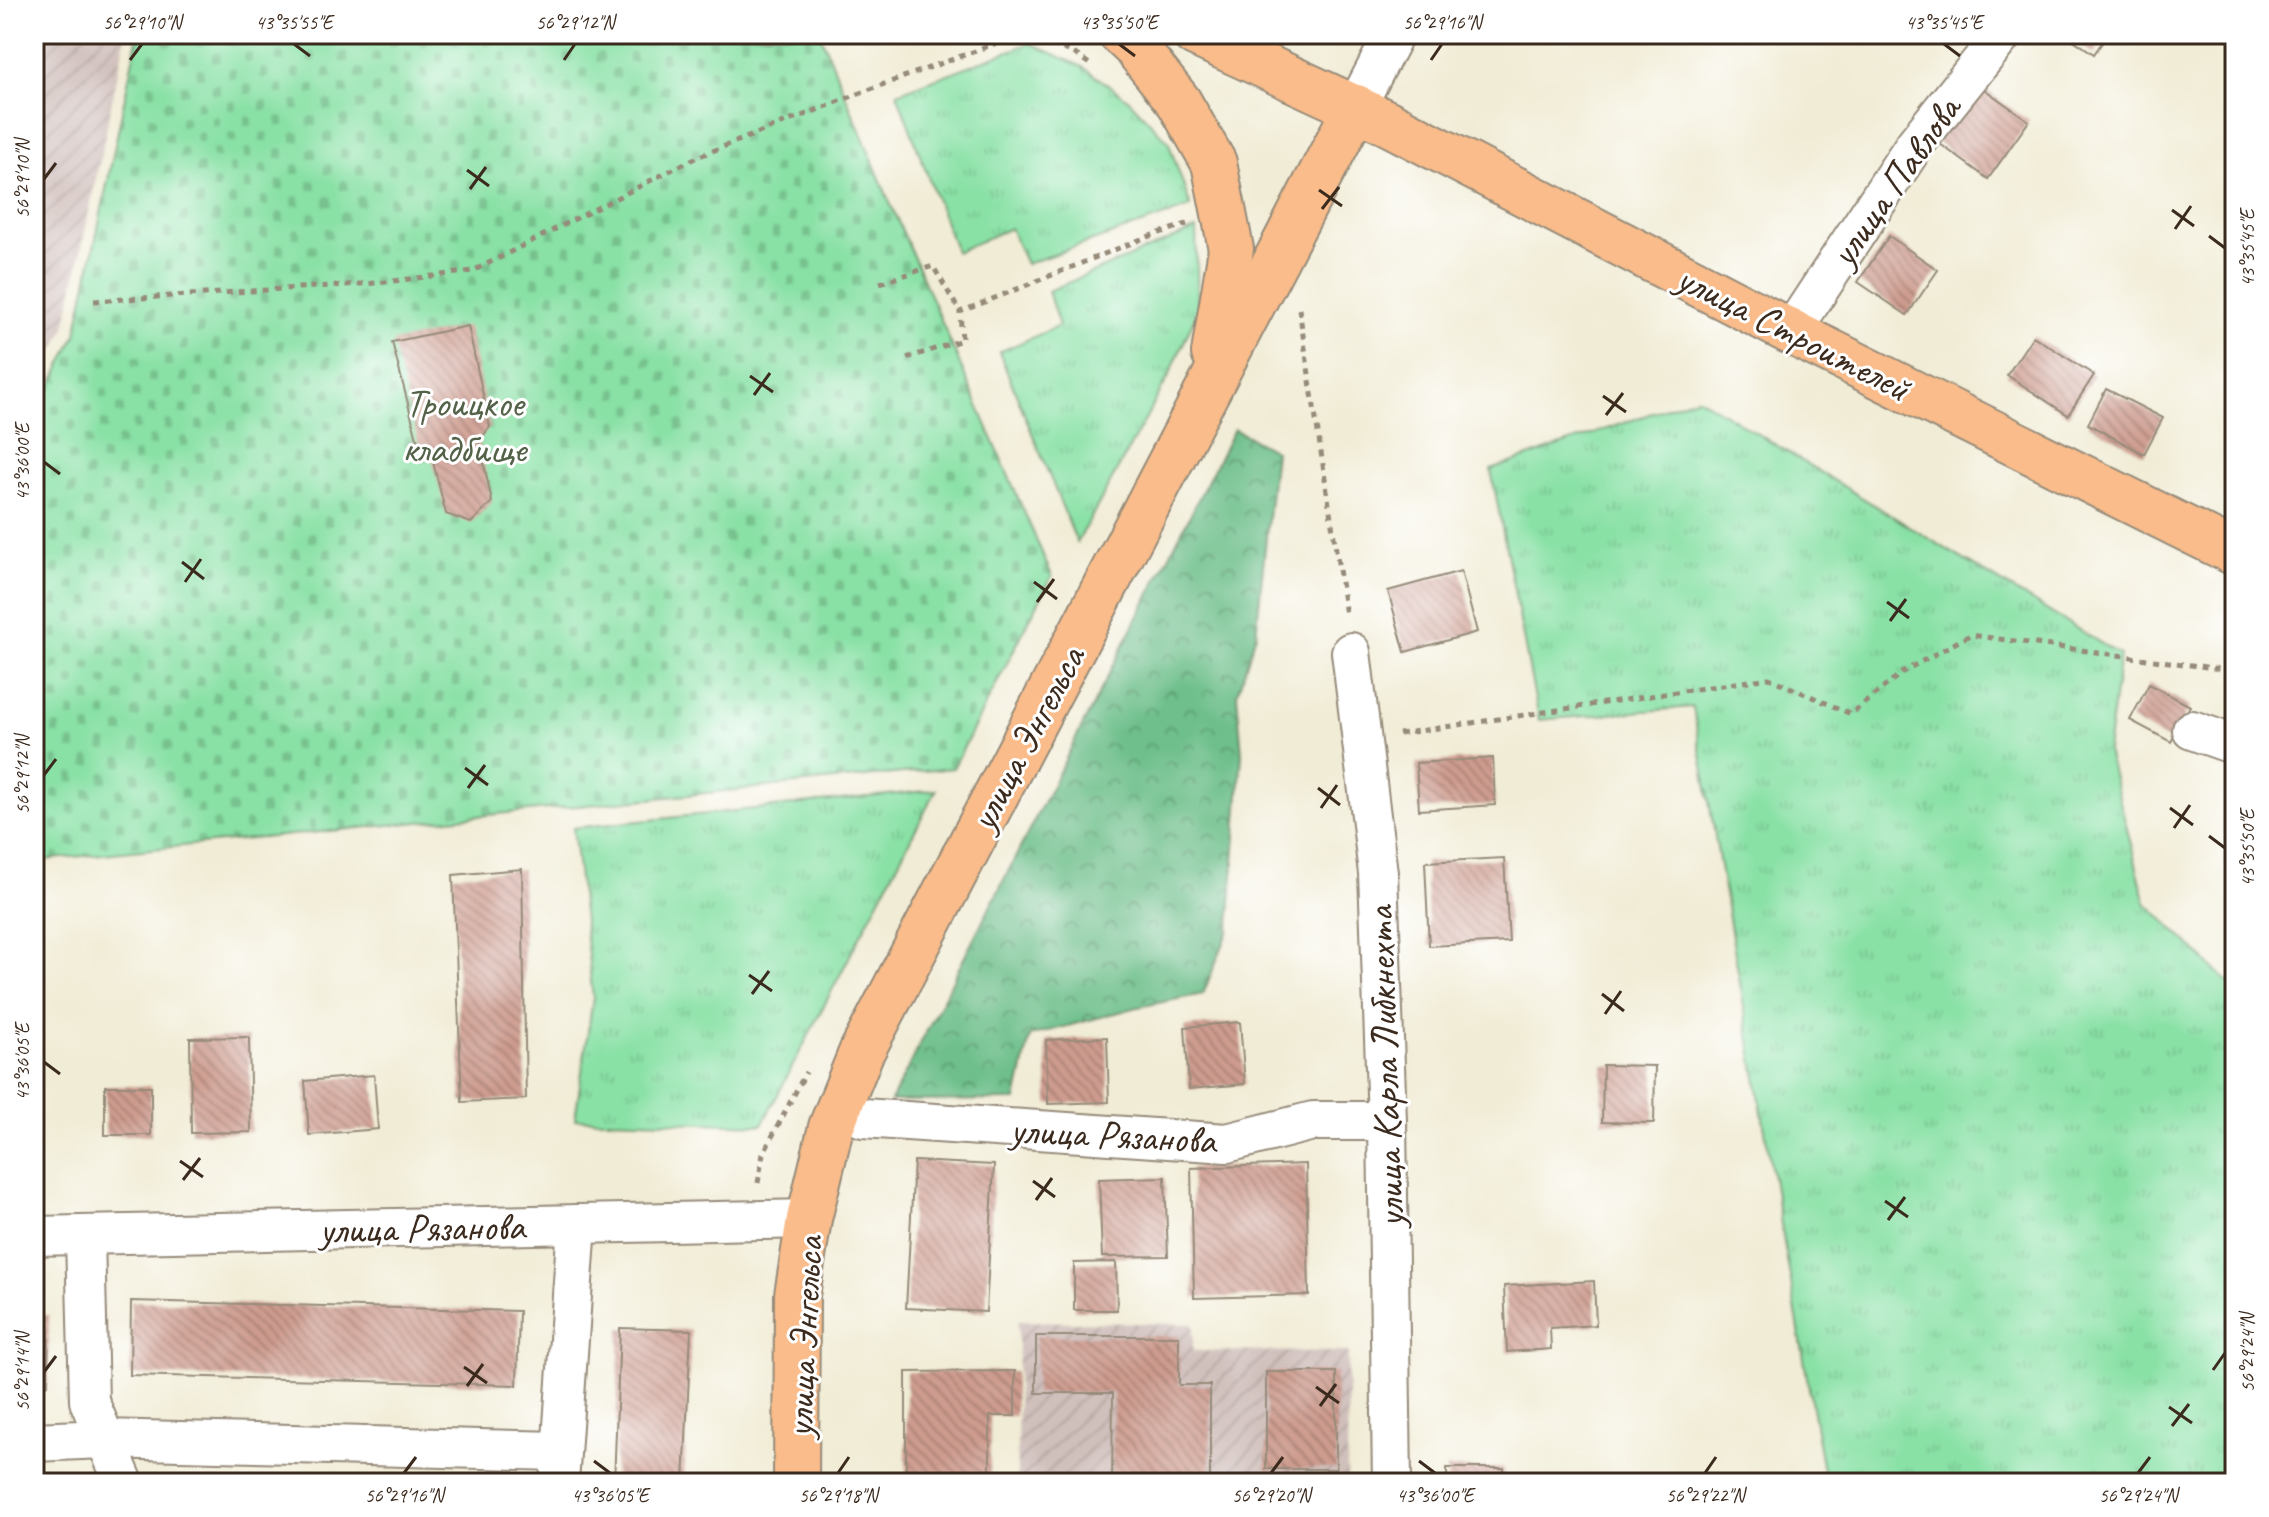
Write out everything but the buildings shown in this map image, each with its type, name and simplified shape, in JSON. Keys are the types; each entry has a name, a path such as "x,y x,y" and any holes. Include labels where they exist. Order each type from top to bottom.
{"main road":[{"path":"1121,34 1179,102 1214,163 1231,249 1208,390"},
{"name":"улица Строителей","path":"1195,34 1356,107 1791,332 2235,553"},
{"name":"улица Энгельса","path":"796,1483 797,1295 809,1219 831,1127 861,1053 1356,107"}],"street":[{"name":"улица Энгельса","path":"1356,107 1394,34"},
{"name":"улица Павлова","path":"1791,332 1915,144 2003,34"},
{"name":"улица Карла Либкнехта","path":"1351,652 1378,873 1387,1121 1392,1483"},
{"path":"2192,730 2235,745"},
{"name":"улица Рязанова","path":"839,1108 863,1118 1227,1143 1313,1121 1387,1121"},
{"name":"улица Рязанова","path":"34,1236 809,1219"},
{"path":"34,1442 105,1439 559,1467 577,1224"},
{"path":"85,1236 89,1401 124,1483"}],"path":[{"path":"94,301 377,283 473,271 697,157 1022,34"},
{"path":"960,312 1189,223"},
{"path":"880,283 933,266 960,312 962,340 907,358"},
{"path":"1296,295 1351,652"},
{"path":"1362,742 1411,731 1769,678 1851,714 1904,671 1970,635 2235,671"},
{"path":"752,1220 763,1154 806,1071"}],"shaded area":[{"path":"34,34 126,34 65,328 34,391"},
{"path":"1018,1321 1193,1324 1193,1351 1348,1352 1347,1483 1017,1483"}],"green space":[{"name":"Троицкое кладбище","path":"138,34 820,34 1052,576 953,768 34,861 34,421 76,335"},
{"path":"1030,43 1083,67 1128,99 1168,141 1191,207 1026,264 1010,228 956,252 897,93"},
{"path":"1196,229 1198,310 1169,376 1077,543 999,352 1059,326 1048,291"},
{"path":"1697,397 2120,655 2107,751 2146,903 2235,989 2235,1483 1825,1483 1693,707 1539,720 1491,470"},
{"path":"1234,429 1275,451 1256,634 1237,694 1242,754 1229,930 1203,994 1138,1007 1030,1036 1016,1100 891,1101"},
{"path":"936,790 762,1125 575,1119 593,998 573,828"}]}
